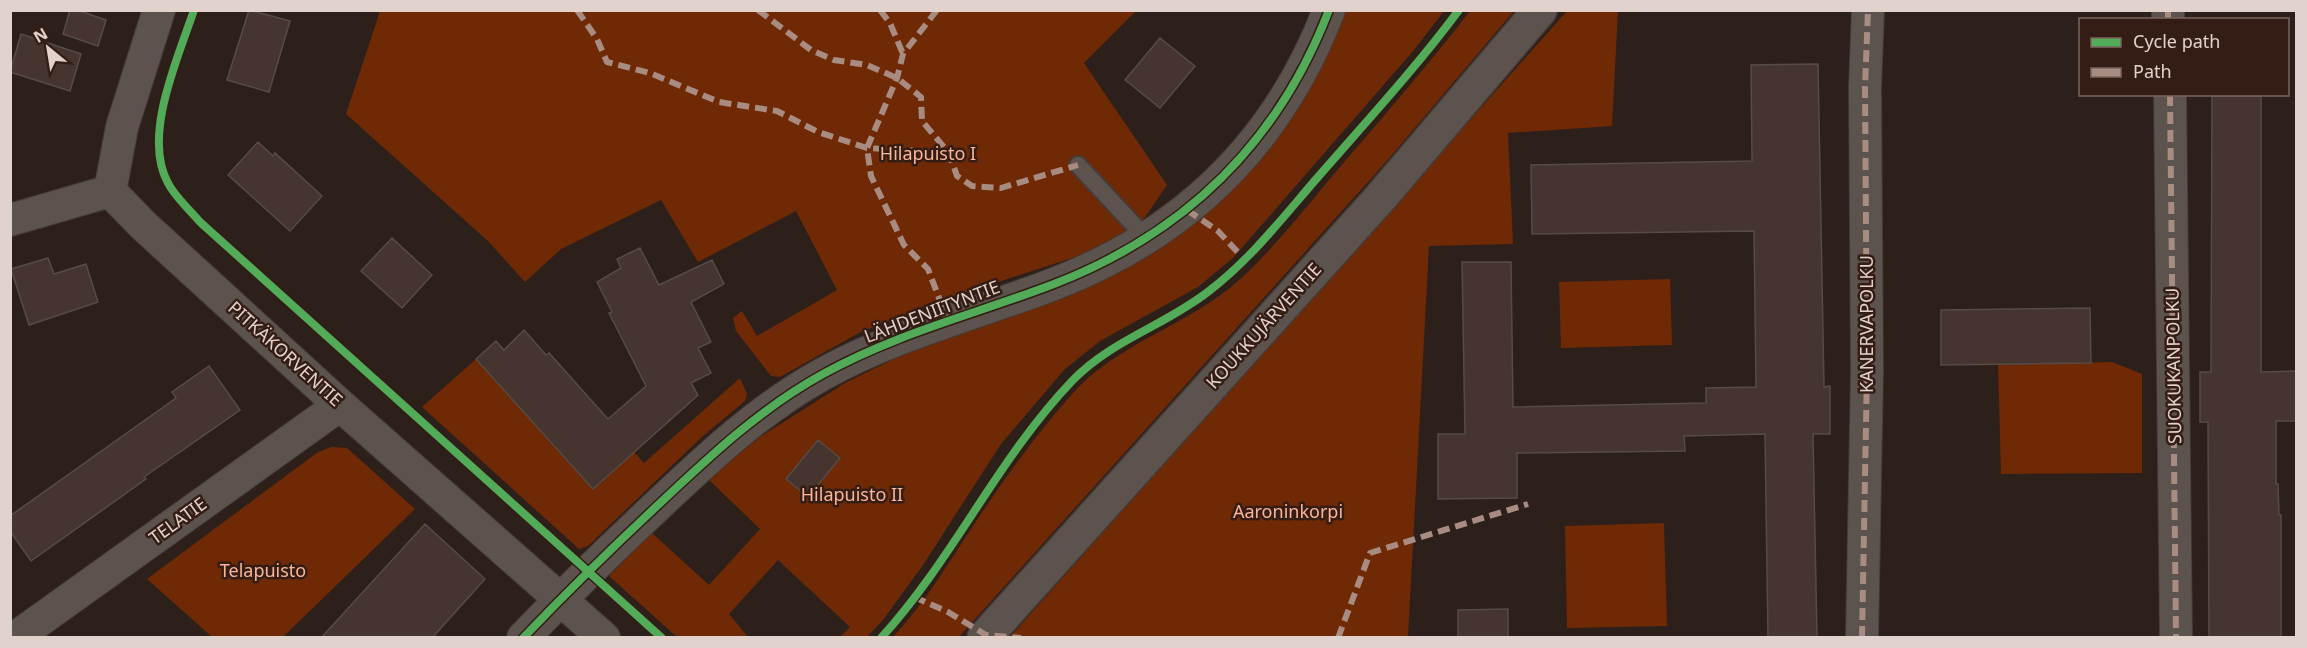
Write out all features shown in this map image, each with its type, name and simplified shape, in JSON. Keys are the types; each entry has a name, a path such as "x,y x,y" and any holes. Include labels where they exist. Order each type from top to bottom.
{"street":[{"path":"10,220 110,191 122,128 159,10"},
{"name":"LÄHDENIITYNTIE","path":"523,638 560,599 696,469 775,404 814,380 882,345 1053,284 1103,262 1147,239 1187,210 1226,176 1258,137 1309,57 1329,10"},
{"name":"KOUKKUJÄRVENTIE","path":"984,638 1381,197 1540,10"},
{"name":"KANERVAPOLKU","path":"1862,638 1867,371 1865,87 1868,10"},
{"name":"SUOKUKANPOLKU","path":"2170,96 2176,638"},
{"name":"PITKÄKORVENTIE","path":"110,191 143,225 340,405 604,638"},
{"name":"TELATIE","path":"15,638 340,405"}],"lane":[{"path":"1078,165 1147,239"}],"green space":[{"name":"Hilapuisto I","path":"380,11 1136,11 1084,63 1167,185 1141,223 1109,242 1078,256 924,306 859,333 780,377 771,376 736,331 733,318 742,311 757,336 837,290 796,211 698,262 661,200 561,249 525,282 488,241 346,114"},
{"name":"Hilapuisto II","path":"1344,11 1444,11 1414,50 1233,258 1198,287 1100,341 1064,370 1001,444 923,565 883,620 867,637 840,637 850,627 778,560 729,614 748,637 677,637 609,576 652,533 709,585 760,529 708,479 760,437 845,383 908,352 1062,299 1121,272 1160,249 1196,222"},
{"path":"1470,11 1514,11 1386,162 959,637 893,637 927,595 1023,455 1073,393 1108,362 1211,302 1243,276 1293,223"},
{"name":"Aaroninkorpi","path":"1567,11 1618,11 1612,126 1508,133 1513,244 1429,246 1408,637 1009,638"},
{"path":"1670,279 1672,345 1561,348 1559,282"},
{"path":"476,359 593,489 634,452 644,463 740,378 747,394 745,401 703,436 588,546 579,549 422,407"},
{"path":"2112,362 2142,374 2142,473 2001,474 1998,364"},
{"name":"Telapuisto","path":"332,447 347,448 415,509 283,637 212,637 147,579 318,452"},
{"path":"1664,523 1667,626 1567,628 1565,526"}],"building":[{"path":"70,10 77,10 106,20 98,46 63,34"},
{"path":"249,10 290,21 269,92 227,80"},
{"path":"21,34 81,54 70,91 10,72"},
{"path":"1160,38 1195,66 1160,108 1125,80"},
{"path":"1818,64 1824,387 1830,386 1830,434 1813,434 1817,638 1768,638 1765,434 1684,436 1685,451 1517,453 1517,498 1438,499 1438,434 1465,434 1462,262 1511,262 1513,407 1706,403 1706,388 1756,387 1754,231 1532,234 1531,165 1752,161 1751,65"},
{"path":"2212,96 2261,96 2261,372 2296,371 2296,421 2276,421 2276,484 2278,484 2279,515 2281,515 2281,638 2209,638 2208,422 2200,422 2200,372 2211,372"},
{"path":"258,142 273,156 275,153 322,196 290,231 228,175"},
{"path":"392,238 432,275 402,308 361,271"},
{"path":"640,248 659,285 712,260 724,284 691,302 711,342 698,348 711,373 691,383 698,395 593,489 476,359 496,341 504,350 524,330 546,355 549,353 608,419 646,386 609,313 612,312 597,282 621,268 617,259"},
{"path":"48,258 54,274 86,264 98,302 29,325 11,269"},
{"path":"2090,308 2091,363 1941,365 1941,310"},
{"path":"209,366 240,410 144,477 146,479 31,561 10,531 10,516 176,398 172,392"},
{"path":"818,440 840,458 808,497 786,479"},
{"path":"425,524 485,579 432,638 321,638"},
{"path":"1508,609 1508,638 1458,638 1458,610"}],"marked path":[{"path":"577,10 597,39 607,62 650,73 719,102 777,111 818,132 867,148 949,153"},
{"path":"758,10 811,50 834,60 867,65 897,78 921,97 922,121 949,153 957,176 972,186 1001,188 1078,165"},
{"path":"880,10 890,23 903,54"},
{"path":"937,10 903,54 897,78 867,148 871,176 904,245 928,269 947,319"},
{"path":"1862,638 1867,371 1865,87 1868,10"},
{"path":"2168,10 2168,18"},
{"path":"2170,96 2176,638"},
{"path":"1187,210 1218,231 1245,260"},
{"path":"1338,638 1370,553 1528,504"},
{"path":"914,597 948,612 986,635 1021,638"}],"cycle path":[{"path":"194,10 172,73 161,120 159,143 161,164 168,183 175,193 200,222 662,638"},
{"path":"523,638 697,469 757,417 800,387 851,360 908,335 1025,295 1102,263 1145,238 1186,210 1222,178 1254,142 1283,102 1308,58 1329,10"},
{"path":"881,638 931,575 1022,442 1073,380 1105,354 1192,303 1239,265 1390,95 1459,10"}]}
